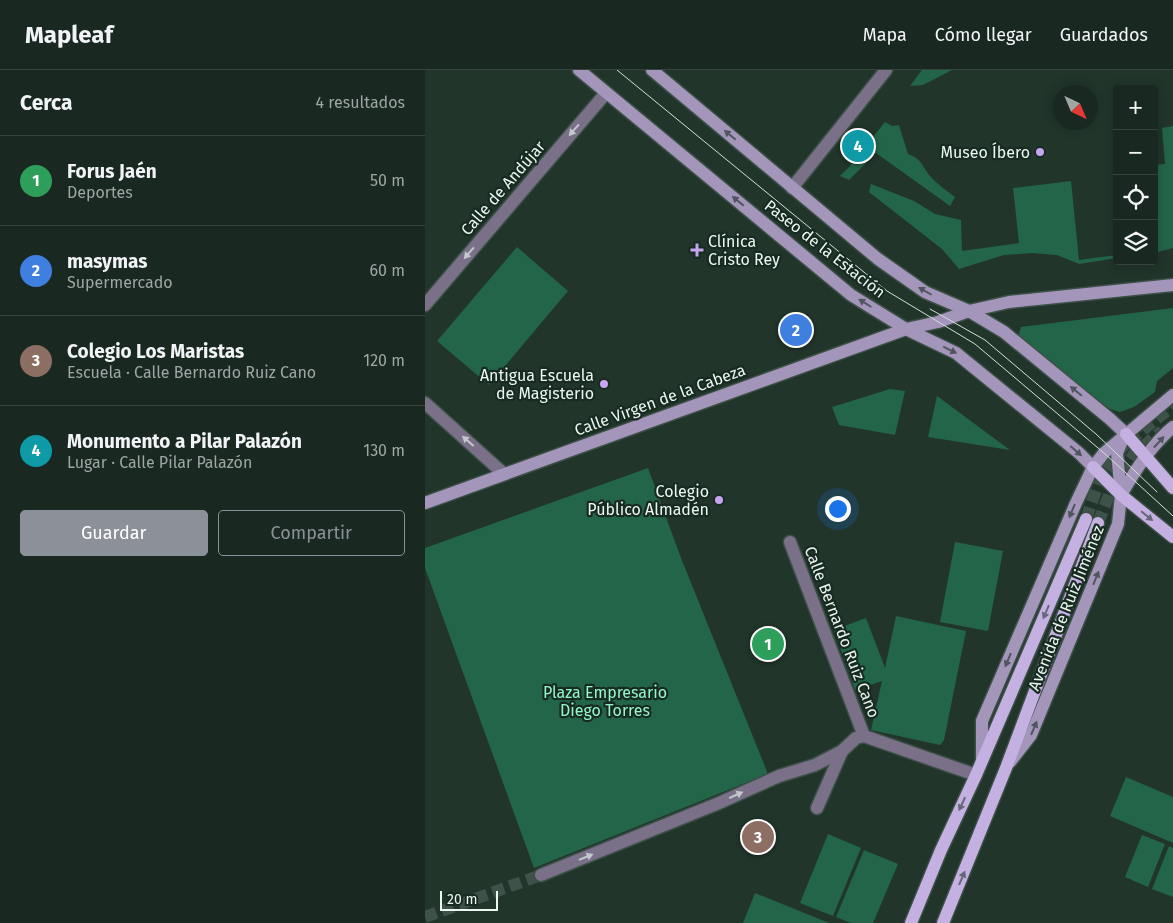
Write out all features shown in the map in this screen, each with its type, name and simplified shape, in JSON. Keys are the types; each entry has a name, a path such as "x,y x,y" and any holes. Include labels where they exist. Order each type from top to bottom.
{"main road":[{"name":"Paseo de la Estación","path":"1126,434 1173,488"},
{"name":"Paseo de la Estación","path":"1093,467 1121,495 1173,537"},
{"name":"Avenida de Ruiz Jiménez","path":"911,923 1086,519"},
{"name":"Avenida de Ruiz Jiménez","path":"943,923 1006,768 1098,523"}],"street":[{"name":"Paseo de la Estación","path":"579,70 851,295 906,329 956,353 1079,453 1093,467"},
{"name":"Paseo de la Estación","path":"652,70 878,259 925,292 969,311 1004,332 1126,434"},
{"path":"792,188 886,70"},
{"name":"Calle de Andújar","path":"425,304 606,93"},
{"name":"Calle Virgen de la Cabeza","path":"425,502 906,329 1009,302 1173,285"},
{"name":"Avenida de Ruiz Jiménez","path":"983,760 983,721 1093,467 1104,453 1173,395"},
{"path":"425,403 504,474"},
{"name":"Avenida de Ruiz Jiménez","path":"1006,768 1031,735 1118,524 1121,495 1135,470 1173,427"},
{"path":"1121,495 1117,453 1126,434"},
{"name":"Calle Bernardo Ruiz Cano","path":"790,542 864,736 976,775"},
{"path":"541,875 719,803 779,776 815,766 843,751 856,738 864,736"},
{"path":"817,808 843,751"}],"green space":[{"path":"922,70 952,70 923,85 910,86"},
{"path":"885,122 892,126 899,125 908,154 919,160 933,179 955,197 950,206 876,153 849,180 840,176"},
{"path":"1173,126 1173,248 1158,252 1158,165 1165,164 1162,128"},
{"path":"1071,181 1079,260 1113,256 1113,259 1079,264 1057,255 1032,253 1004,255 959,269 942,249 869,192 871,184 914,201 935,214 961,220 962,251 1019,243 1013,188"},
{"path":"517,247 568,291 489,385 437,341"},
{"path":"1173,308 1173,368 1157,381 1155,392 1134,407 1120,412 1110,409 1037,354 1018,336 1021,327"},
{"path":"890,389 905,391 895,435 839,425 832,407"},
{"path":"937,396 1010,450 928,437"},
{"name":"Plaza Empresario Diego Torres","path":"648,468 681,558 768,774 534,868 425,568 425,548"},
{"path":"955,542 1003,551 988,631 940,622"},
{"path":"896,616 966,631 944,740 940,745 871,730 882,681 855,690 834,630 866,618 885,668"},
{"path":"1126,777 1173,797 1173,843 1110,816"},
{"path":"828,834 861,848 833,916 800,903"},
{"path":"1142,835 1165,844 1148,887 1125,877"},
{"path":"1169,846 1173,848 1173,897 1152,889"},
{"path":"864,850 898,864 873,923 851,923 836,917"},
{"path":"755,893 829,923 743,923"}],"tunnel":[{"path":"1086,519 1100,479 1124,445 1173,406"},
{"path":"1098,523 1113,485 1134,454 1162,431"},
{"path":"425,917 541,875"}],"tram line":[{"path":"617,70 887,291 975,344 1104,453 1173,516"},
{"path":"930,309 985,340 1096,434 1157,492"}],"place":[{"name":"Monumento a Pilar Palazón","path":"858,146"},
{"name":"Museo Íbero","path":"1040,152"},
{"name":"Clínica Cristo Rey","path":"697,250"},
{"name":"masymas","path":"796,330"},
{"name":"Antigua Escuela de Magisterio","path":"604,384"},
{"name":"Colegio Público Almadén","path":"719,500"},
{"name":"Forus Jaén","path":"768,644"},
{"name":"Colegio Los Maristas","path":"758,837"}]}
